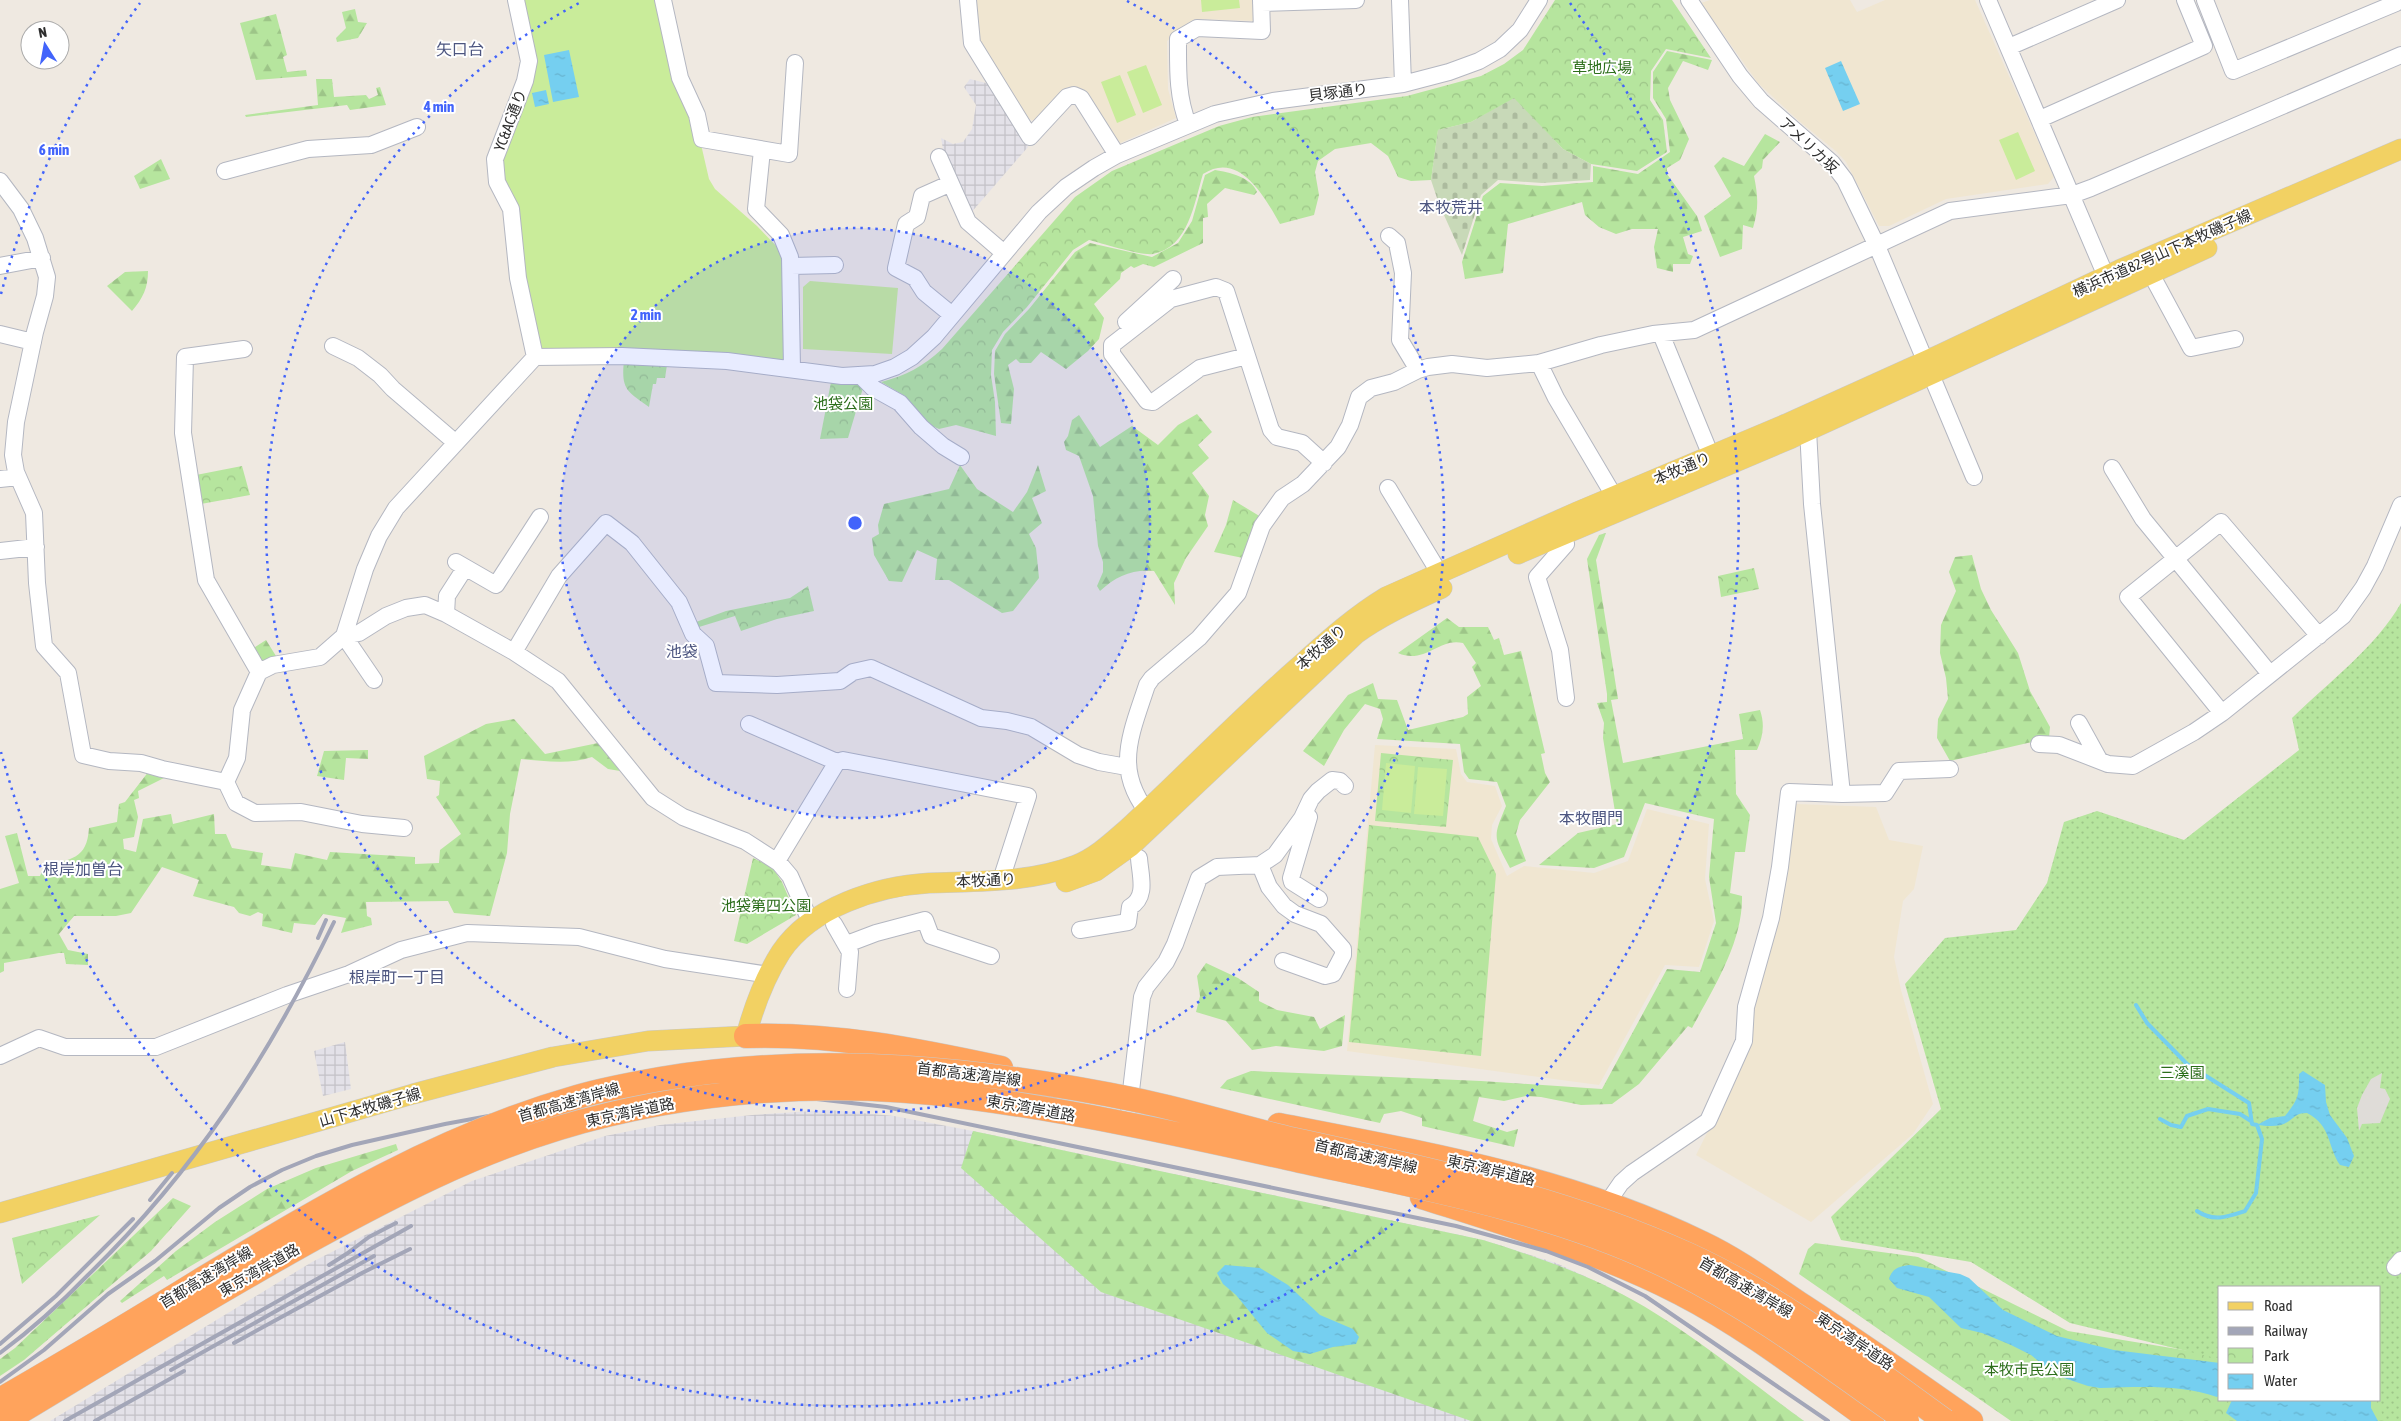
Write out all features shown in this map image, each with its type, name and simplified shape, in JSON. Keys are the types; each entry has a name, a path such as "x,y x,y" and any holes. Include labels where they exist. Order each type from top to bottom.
{"highway":[{"name":"東京湾岸道路","path":"746,1036 779,1035 855,1040 920,1051 1129,1107 1291,1156 1581,1249 1636,1271 1698,1303 1790,1362 1872,1421"},
{"name":"首都高速湾岸線","path":"0,1400 296,1223 427,1152 466,1135 579,1096 624,1085 700,1073 811,1064 891,1065 961,1071 1144,1102 1234,1126 1420,1168 1561,1206 1652,1239 1735,1279 1826,1335 1945,1421"},
{"name":"東京湾岸道路","path":"0,1404 369,1186 472,1136 580,1098 689,1077 788,1068 890,1067 956,1073 1094,1097 1430,1174 1588,1218 1750,1292 1824,1339 1940,1421"},
{"name":"東京湾岸道路","path":"5,1421 271,1263 396,1194 483,1155 562,1127 627,1111 720,1095 774,1090 842,1089 966,1096 1086,1117 1234,1146 1454,1194 1559,1225 1671,1268 1733,1302 1774,1327 1907,1421"},
{"name":"首都高速湾岸線","path":"11,1421 317,1240 393,1199 512,1147 607,1120 719,1099 809,1092 858,1092 967,1100 1161,1134 1435,1192 1580,1235 1673,1273 1745,1313 1902,1421"},
{"name":"東京湾岸道路","path":"1129,1107 1467,1163 1540,1181 1606,1203 1670,1228 1738,1262 1971,1421"}],"main road":[{"name":"横浜市道82号山下本牧磯子線","path":"1929,367 2401,149"},
{"name":"横浜市道82号山下本牧磯子線","path":"2108,283 2150,272 2401,164"},
{"name":"本牧通り","path":"769,975 811,939 834,924 863,908 885,901 910,897 1009,894 1062,883 1096,871 1126,850 1151,817 1269,693 1338,630 1363,611 1386,598 1440,574 1559,528 1619,509 1929,367"},
{"name":"本牧通り","path":"1619,509 1711,456 1805,423"},
{"name":"本牧通り","path":"746,1036 756,1002 782,951 811,923 854,898 887,889 926,883 1032,877 1077,865 1151,817 1373,621 1559,528"},
{"name":"山下本牧磯子線","path":"0,1213 413,1094 553,1057 648,1041 746,1036"}],"street":[{"name":"YC&AC通り","path":"516,0 529,62 525,81 500,145 495,169 498,182 511,209 518,278 535,357"},
{"path":"663,0 680,78 697,115 702,139 789,154 795,63"},
{"path":"968,0 972,42 1030,137 1067,97 1074,95 1081,98 1117,155"},
{"path":"1188,124 1181,106 1178,89 1178,39 1197,28 1262,31 1261,1 1356,0"},
{"path":"1400,0 1403,84"},
{"name":"貝塚通り","path":"535,357 622,356 727,361 842,376 861,376 895,367 912,357 934,337 1039,212 1066,187 1117,155 1214,114 1256,104 1403,84 1449,72 1479,61 1500,49 1520,30 1539,0"},
{"name":"アメリカ坂","path":"1689,0 1740,76 1762,101 1832,163 1853,195 1929,367 1974,477"},
{"path":"1988,0 2108,283"},
{"path":"2009,47 2117,0"},
{"path":"2040,119 2204,46 2185,0"},
{"path":"2205,0 2233,71 2397,6"},
{"path":"1151,817 1137,797 1127,767 1126,753 1147,685 1152,678 1182,654 1220,616 1238,593 1262,526 1282,498 1304,484 1338,447 1350,425 1359,397 1371,388 1394,382 1418,370 1452,364 1487,368 1539,363 1601,345 1694,330 1950,212 2072,195 2401,54"},
{"path":"225,171 308,149 371,145 417,127"},
{"path":"762,150 756,209 781,235 792,266 792,369"},
{"path":"939,157 949,184 968,222 1004,253"},
{"path":"0,181 7,200 36,238 46,276 45,296 16,422 13,455 18,477 34,513 44,646 68,674 83,755 109,761 141,763 226,782"},
{"path":"949,184 922,196 917,217 906,224 896,268 915,278 924,292 952,315"},
{"path":"1389,236 1397,243 1403,273 1400,340 1418,370"},
{"path":"0,266 42,258"},
{"path":"792,266 835,265"},
{"path":"2150,272 2191,348 2235,338"},
{"path":"1120,338 1124,323 1173,279"},
{"path":"1247,356 1200,368 1153,402 1147,400 1112,354 1112,345 1171,299 1216,287 1226,291 1271,430 1277,437 1302,443 1324,464"},
{"path":"0,334 33,342"},
{"path":"1661,334 1711,456"},
{"path":"333,346 358,358 380,374 393,389 456,443"},
{"path":"244,349 185,357 183,433 206,580 259,672"},
{"path":"226,782 237,758 242,710 259,672 273,665 320,657 344,636 365,569 380,536 396,508 535,357"},
{"path":"1539,363 1556,398 1619,509"},
{"path":"861,376 873,388 900,403 936,440 961,456"},
{"path":"1805,423 1842,794"},
{"path":"2112,468 2143,519 2174,560 2270,674"},
{"path":"0,479 18,477"},
{"path":"1388,488 1440,574"},
{"path":"2040,744 2059,745 2115,766 2133,766 2143,762 2222,713 2343,616 2363,588 2385,546 2401,505"},
{"path":"446,614 447,596 460,565 496,585 540,517"},
{"path":"2222,713 2128,597 2174,560 2222,522 2319,636"},
{"path":"514,652 559,576 606,523 632,543 679,602 693,634 706,646 716,683 777,685 840,680 853,672 871,668 981,718 1007,721 1031,727 1078,755 1099,762 1127,767"},
{"path":"1559,528 1566,544 1537,577 1560,650 1566,698"},
{"path":"0,551 36,547"},
{"path":"344,636 359,634 386,616 406,608 425,605 446,614 514,652 558,681 653,798 683,817 745,841 776,861 790,876 811,923"},
{"path":"344,636 374,680"},
{"path":"2078,723 2100,761"},
{"path":"749,724 837,762"},
{"path":"776,861 837,762 843,760 1028,796 1002,880"},
{"path":"1581,1249 1606,1203 1621,1183 1632,1173 1708,1121 1744,1041 1746,1007 1771,918 1780,867 1789,792 1885,793 1899,771 1950,769"},
{"path":"1129,1107 1142,997 1146,987 1166,962 1175,944 1199,878 1217,867 1260,866 1275,855 1289,838 1318,791 1332,780 1340,781 1345,786"},
{"path":"226,782 236,803 255,814 301,812 362,824 404,828"},
{"path":"1318,791 1291,878 1292,882 1319,899"},
{"path":"1080,930 1128,922 1130,907 1138,903 1142,897 1139,858"},
{"path":"1260,866 1269,887 1284,906 1295,914 1321,924 1343,949 1343,955 1333,974 1325,976 1283,961"},
{"path":"847,944 876,933 924,920 930,936 990,956"},
{"path":"834,924 850,952 847,989"},
{"path":"0,1056 39,1038 65,1046 156,1047 367,967 401,950 457,934 579,937 665,959 769,975"}],"shaded area":[{"path":"974,0 1255,0 1255,21 1195,19 1167,41 1168,89 1176,118 1118,144 1082,90 1036,122 1023,116 975,40"},
{"path":"1710,0 1850,0 1857,12 1885,0 1975,0 2054,177 2048,184 1946,199 1889,226 1879,226 1846,162 1758,83 1701,3"},
{"path":"970,79 990,84 1028,147 970,214 945,160 941,138 953,144 963,142 972,129 976,105 964,87"},
{"path":"1375,745 1456,749 1461,774 1467,782 1495,786 1502,806 1492,825 1491,839 1507,876 1524,866 1594,873 1628,861 1647,809 1709,824 1705,879 1714,921 1699,967 1665,965 1599,1085 1347,1051"},
{"path":"1796,804 1876,807 1889,840 1923,846 1914,889 1903,901 1894,957 1901,990 1933,1104 1913,1134 1811,1222 1696,1155 1751,1045 1754,1005 1785,877"},
{"path":"345,1042 351,1089 323,1096 314,1051"},
{"path":"2382,1073 2380,1088 2385,1089 2390,1099 2380,1123 2362,1124 2359,1131 2357,1108 2362,1095 2371,1079"},
{"path":"829,1110 894,1116 973,1131 1483,1240 1556,1263 1613,1289 1668,1322 1804,1421 50,1421 312,1262 472,1181 605,1136 660,1125 752,1115"}],"green space":[{"path":"520,0 661,0 694,114 709,179 715,189 757,226 786,256 784,361 543,352 537,347 499,161 535,72 536,52 529,37"},
{"path":"1201,0 1239,0 1240,8 1202,12"},
{"name":"草地広場","path":"1555,0 1672,0 1711,58 1666,49 1651,71 1650,100 1663,120 1667,152 1637,171 1591,164 1563,149 1514,98 1471,122 1438,130 1431,180 1411,181 1398,177 1388,156 1371,143 1335,149 1318,161 1315,172 1319,195 1314,215 1280,224 1267,201 1249,180 1239,172 1228,168 1216,168 1203,174 1193,210 1175,243 1165,250 1148,254 1089,240 1073,250 1027,307 1003,332 992,350 991,375 995,402 996,436 956,425 939,429 930,425 905,396 881,382 914,370 942,349 1075,197 1112,171 1219,126 1252,117 1407,96 1481,76 1504,64 1523,50"},
{"path":"355,9 358,22 367,23 358,38 337,42 336,38 346,28 342,12"},
{"path":"276,14 287,55 283,57 287,72 306,70 307,76 256,80 240,23"},
{"path":"1667,51 1712,60 1708,70 1683,61 1668,88 1670,100 1689,139 1680,160 1667,168 1667,174 1697,216 1702,231 1683,237 1688,254 1693,256 1690,264 1673,264 1673,272 1657,268 1654,247 1658,229 1632,229 1616,234 1599,227 1585,215 1582,202 1508,224 1503,273 1465,279 1462,262 1483,196 1500,183 1542,186 1593,182 1593,166 1638,174 1670,152 1666,119 1653,98 1653,72"},
{"path":"1146,65 1162,105 1143,113 1127,72"},
{"path":"1120,75 1136,115 1117,123 1101,82"},
{"path":"316,79 332,79 334,97 366,95 369,99 378,95 376,88 380,87 386,105 350,110 347,105 246,117 245,115 318,105"},
{"path":"1514,97 1563,149 1591,164 1590,180 1542,183 1498,180 1481,195 1462,255 1439,204 1431,180 1438,130 1471,122"},
{"path":"2018,132 2035,171 2016,180 1999,140"},
{"path":"1765,134 1780,142 1763,160 1762,168 1754,176 1757,202 1753,228 1743,225 1742,249 1720,257 1704,216 1731,196 1714,166 1723,157 1744,166"},
{"path":"161,159 170,179 140,189 134,176"},
{"path":"1215,170 1245,179 1257,192 1254,195 1225,188 1207,204 1208,217 1203,218 1203,243 1154,267 1143,264 1134,268 1131,266 1121,273 1120,279 1094,304 1104,318 1099,339 1066,369 1041,352 1031,363 1020,363 1016,359 1008,365 1014,389 1011,424 1001,423 994,374 995,351 1005,334 1029,309 1075,252 1090,243 1152,257 1178,243 1192,221 1205,175"},
{"path":"148,271 144,292 132,311 107,286 125,272"},
{"path":"810,281 898,288 892,354 803,349 803,287"},
{"path":"624,360 667,365 665,378 657,378 656,384 653,384 649,407 630,393 627,388 623,377"},
{"name":"池袋公園","path":"860,380 863,388 848,438 820,439 831,382"},
{"path":"1197,414 1212,432 1198,445 1209,458 1192,473 1209,496 1205,515 1208,526 1186,558 1174,583 1175,605 1154,571 1131,572 1112,581 1100,591 1097,586 1103,572 1103,562 1098,546 1093,496 1079,456 1066,450 1064,442 1068,436 1072,420 1079,415 1100,447 1132,426 1158,445 1178,425"},
{"path":"960,465 977,489 1013,512 1027,492 1038,465 1046,491 1032,498 1042,523 1029,534 1036,548 1039,578 1013,611 1002,613 949,580 935,580 937,559 917,550 902,582 889,581 874,555 872,538 879,534 878,525 884,504 949,489"},
{"path":"242,466 250,495 201,504 196,475"},
{"path":"1233,500 1261,517 1243,558 1214,552 1226,525"},
{"path":"1606,533 1596,560 1618,699 1611,700 1623,763 1743,739 1739,714 1760,710 1763,726 1757,750 1735,750 1736,794 1750,815 1745,852 1735,852 1730,893 1742,896 1738,930 1726,964 1692,1028 1688,1026 1639,1084 1612,1104 1581,1105 1526,1096 1504,1101 1479,1097 1473,1121 1507,1132 1518,1129 1514,1147 1422,1126 1422,1118 1401,1111 1384,1114 1380,1123 1220,1088 1227,1080 1251,1071 1481,1081 1602,1089 1667,969 1700,972 1716,923 1709,877 1714,819 1645,803 1624,857 1594,868 1539,865 1578,833 1617,824 1603,738 1604,723 1597,703 1607,702 1607,694 1587,559 1599,535"},
{"path":"1972,555 1981,589 1991,610 2018,653 2030,691 2050,727 2049,738 1950,761 1937,738 1938,719 1948,699 1946,678 1940,653 1941,625 1956,591 1949,572 1955,557"},
{"path":"1754,568 1759,589 1721,597 1718,576"},
{"path":"808,586 814,611 777,619 741,631 735,616 699,627 696,622 726,611 790,598"},
{"name":"三溪園","path":"2401,603 2401,1421 2384,1421 2378,1401 2381,1401 2381,1286 2218,1286 2218,1359 2070,1323 1971,1262 1841,1240 1831,1217 1941,1109 1905,984 1945,938 2016,930 2047,883 2064,822 2097,811 2184,840 2299,750 2292,718 2351,664 2391,619"},
{"path":"1447,618 1459,627 1488,627 1494,640 1499,638 1504,655 1521,651 1545,753 1541,754 1545,773 1550,782 1520,820 1516,834 1526,861 1510,868 1497,838 1498,825 1506,806 1497,782 1469,779 1464,772 1460,744 1377,739 1383,719 1380,709 1365,704 1344,730 1324,766 1303,751 1348,695 1373,683 1378,699 1397,700 1408,730 1463,717 1468,714 1467,697 1481,686 1472,667 1476,663 1463,643 1454,642 1416,656 1398,653"},
{"path":"266,640 276,656 261,663 252,649"},
{"path":"514,719 545,754 598,743 620,771 608,769 592,757 566,762 521,759 510,814 507,853 490,916 454,913 448,901 366,902 367,916 371,918 372,925 341,933 346,918 323,914 315,925 294,923 292,933 262,926 263,914 258,912 250,916 239,913 234,907 193,896 199,880 162,867 131,913 116,916 74,916 59,934 68,950 88,954 88,965 66,964 64,953 59,953 4,963 4,971 0,973 0,889 19,883 5,836 17,833 28,876 40,876 44,867 70,859 81,852 88,838 89,828 117,822 119,804 125,802 149,771 166,777 138,791 139,798 134,800 138,817 134,837 123,839 124,849 136,852 143,819 171,814 173,824 214,814 215,834 226,834 232,848 263,853 261,865 291,869 295,853 327,860 330,852 415,857 415,864 439,863 440,850 461,834 436,797 439,795 440,781 427,779 424,756 486,724"},
{"path":"368,750 368,759 346,758 344,780 317,776 324,751"},
{"path":"1381,753 1453,760 1446,827 1375,821"},
{"path":"1386,763 1415,766 1411,813 1382,810"},
{"path":"1418,767 1447,769 1443,816 1414,814"},
{"path":"1369,825 1478,837 1496,874 1481,1056 1349,1042"},
{"name":"池袋第四公園","path":"753,858 772,867 782,882 796,915 747,944 734,941"},
{"path":"1206,963 1238,978 1259,992 1259,1001 1277,1010 1314,1017 1320,1029 1345,1015 1342,1046 1324,1051 1276,1046 1252,1050 1226,1021 1196,1012 1200,996 1197,976"},
{"path":"973,1131 1483,1240 1533,1256 1596,1281 1638,1303 1711,1351 1804,1421 1471,1421 1101,1292 961,1168"},
{"path":"396,1144 398,1150 352,1171 167,1280 164,1276 122,1303 120,1301 176,1251 215,1222 267,1189 316,1168"},
{"path":"173,1198 191,1206 151,1251 24,1360 0,1376 0,1359 15,1348"},
{"path":"100,1215 22,1284 12,1238"},
{"name":"本牧市民公園","path":"1815,1243 1918,1257 2068,1331 2218,1356 2218,1401 2381,1401 2401,1421 2011,1421 1799,1274 1808,1249"}],"water":[{"path":"569,50 579,97 553,102 544,55"},
{"path":"1841,61 1860,104 1843,111 1825,68"},
{"path":"546,90 549,104 535,107 532,93"},
{"path":"2303,1071 2325,1085 2326,1102 2330,1115 2347,1138 2354,1156 2349,1167 2340,1165 2325,1130 2315,1118 2307,1113 2299,1114 2282,1125 2257,1125 2270,1118 2285,1116 2296,1101 2299,1074"},
{"path":"1225,1265 1260,1268 1288,1285 1320,1315 1353,1329 1359,1337 1356,1344 1333,1347 1310,1354 1293,1351 1267,1333 1236,1295 1223,1284 1217,1273"},
{"path":"1910,1265 1960,1274 1969,1278 2003,1310 2057,1336 2114,1350 2218,1363 2218,1396 2174,1388 2100,1388 2055,1375 2031,1355 2011,1345 1982,1333 1961,1328 1929,1297 1897,1288 1889,1279 1890,1275 1897,1268"},
{"path":"2232,1401 2371,1401 2371,1408 2378,1421 2237,1421 2226,1413"}],"waterway":[{"path":"2136,1005 2147,1023 2187,1064 2249,1103 2252,1124 2257,1125 2262,1139 2256,1193 2245,1211 2226,1217 2209,1216 2197,1211"},
{"path":"2160,1119 2171,1125 2181,1127 2187,1116 2208,1109 2240,1114 2251,1121"}],"railway":[{"path":"318,938 326,920"},
{"path":"0,1353 46,1316 88,1275 127,1235 196,1153 256,1065 283,1019 334,922"},
{"path":"0,1382 44,1350 108,1294 155,1261 219,1208 250,1187 282,1170 316,1156 352,1145 445,1124 569,1101 642,1091 748,1091 886,1107 1456,1226 1546,1251 1588,1267 1645,1296 1828,1421"},
{"path":"150,1200 172,1173"},
{"path":"0,1344 56,1296 133,1219"},
{"path":"345,1255 369,1237 396,1223"},
{"path":"65,1421 411,1226"},
{"path":"358,1275 410,1249"},
{"path":"329,1265 351,1251"},
{"path":"171,1370 374,1256"},
{"path":"234,1343 364,1272"},
{"path":"95,1421 184,1371"}],"district":[{"name":"矢口台","path":"460,49"},
{"name":"本牧荒井","path":"1451,207"},
{"name":"池袋","path":"682,651"},
{"name":"本牧間門","path":"1591,818"},
{"name":"根岸加曽台","path":"83,869"},
{"name":"根岸町一丁目","path":"397,977"}]}
